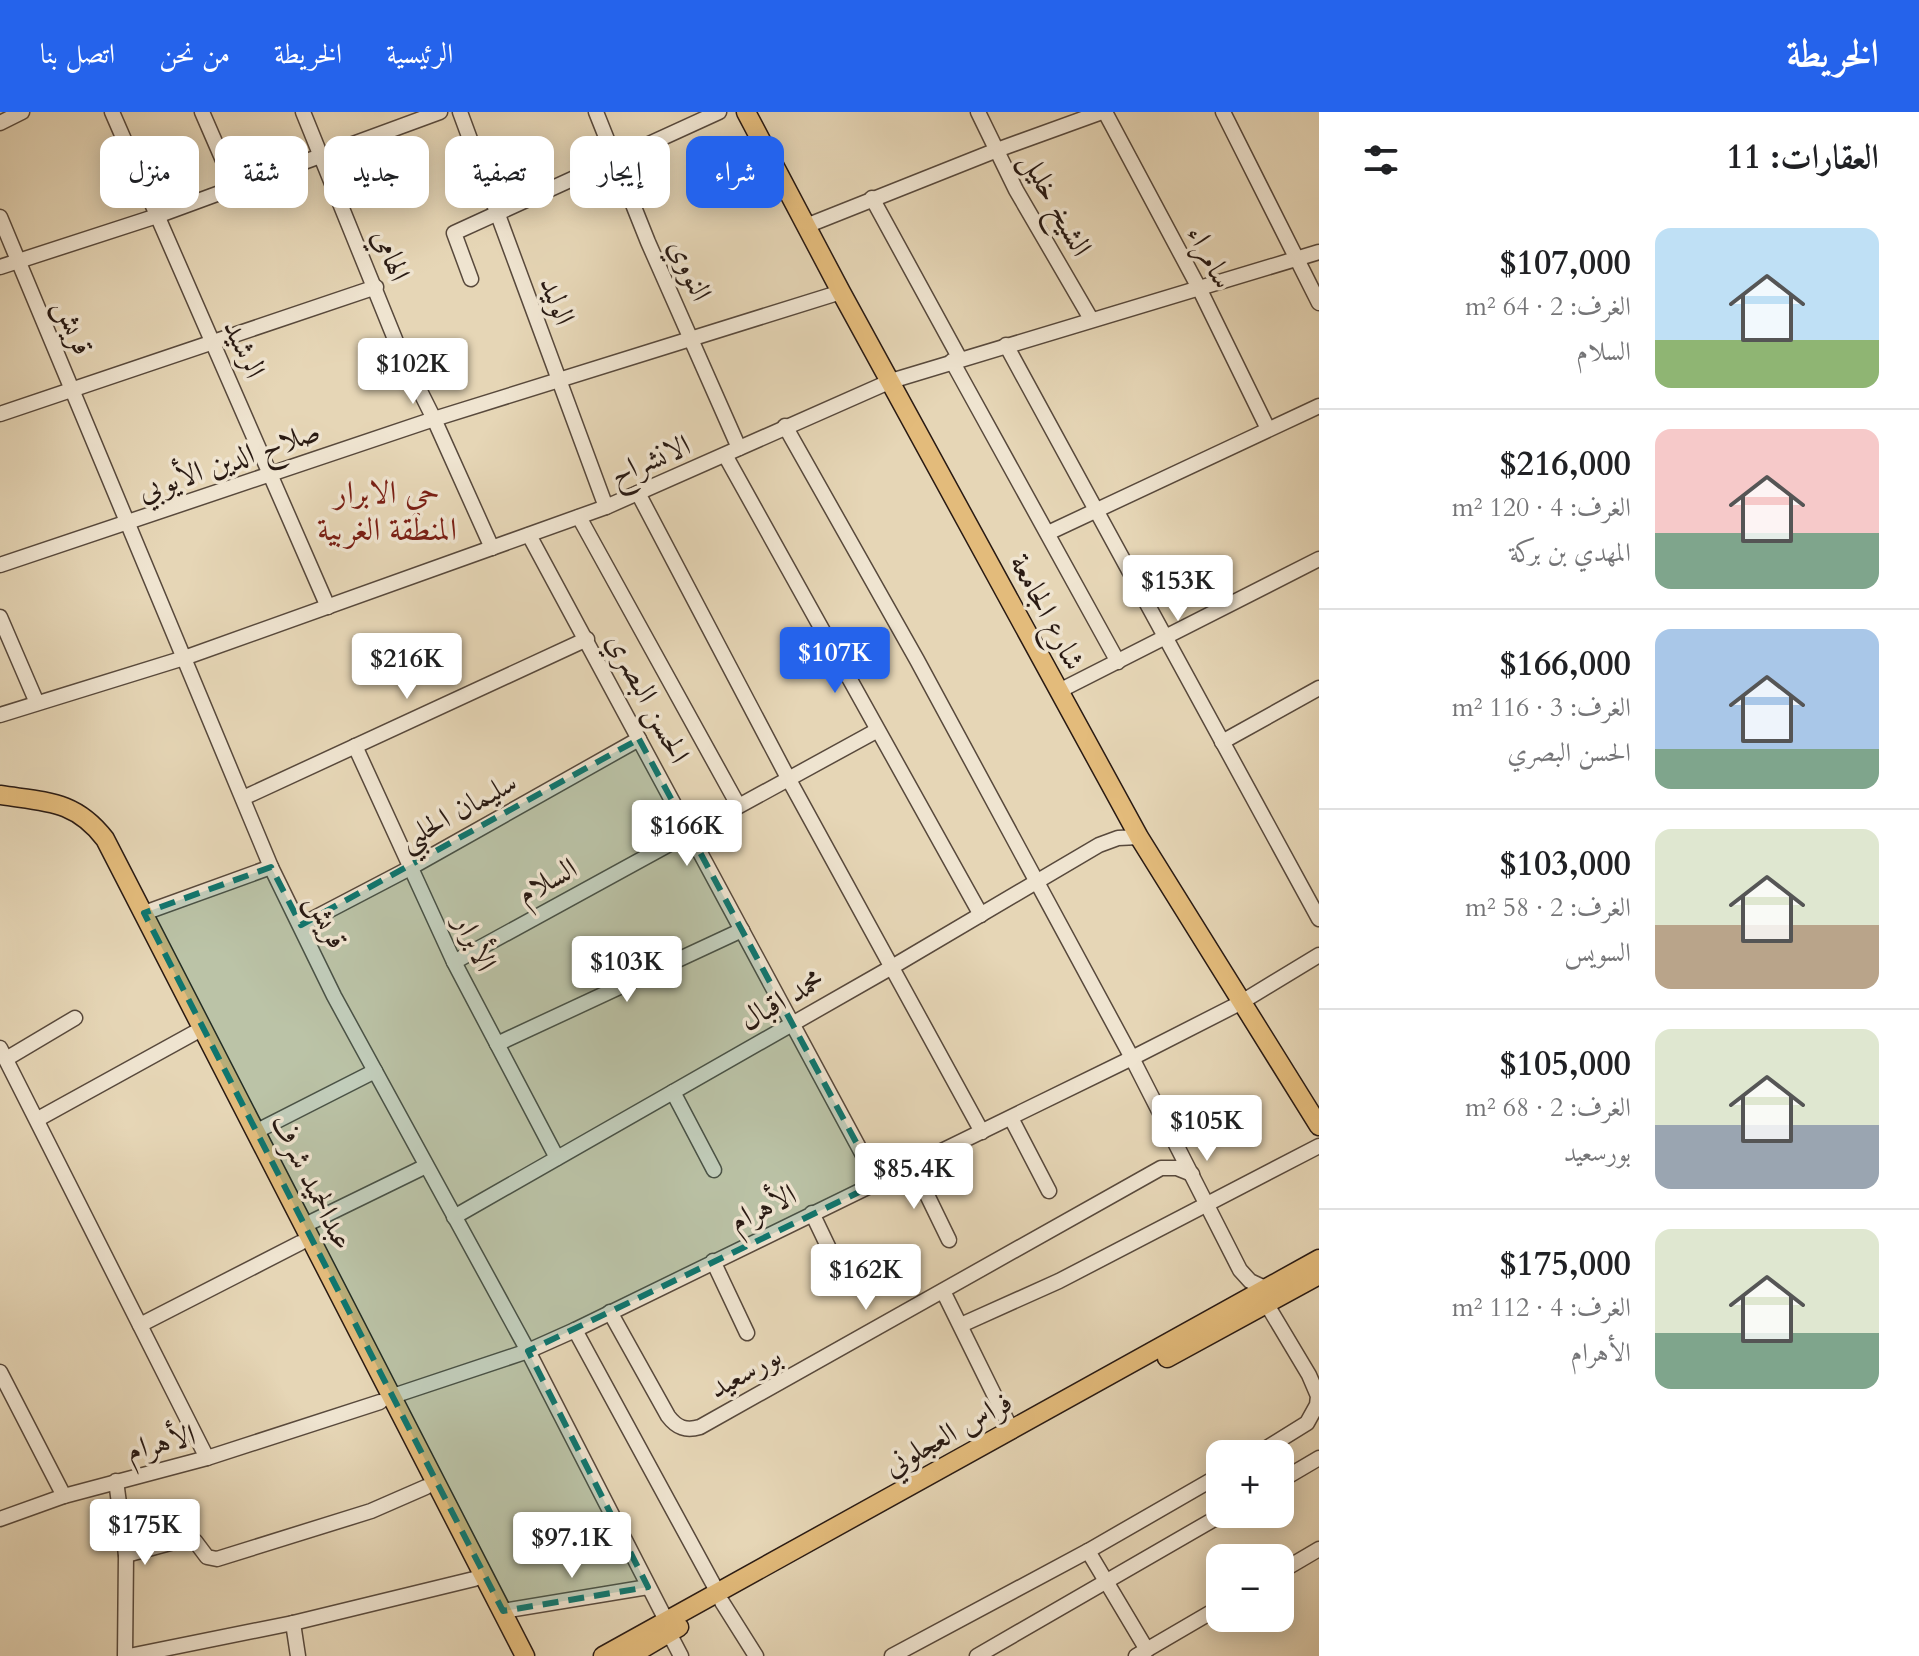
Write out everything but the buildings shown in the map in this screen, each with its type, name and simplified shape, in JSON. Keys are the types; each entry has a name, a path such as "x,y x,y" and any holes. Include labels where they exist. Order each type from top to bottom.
{"main road":[{"name":"شارع الجامعة","path":"746,112 1139,837 1319,1126"},
{"name":"عبدالحميد شرف","path":"0,795 71,808 89,820 105,839 255,1132 302,1234"},
{"name":"عبدالحميد شرف","path":"0,806 69,818 94,839 479,1577 513,1656"},
{"name":"فراس العجلوني","path":"603,1656 668,1626 1265,1296 1319,1259"},
{"name":"فراس العجلوني","path":"720,1597 1012,1431 1265,1296 1319,1275"},
{"name":"عبدالحميد شرف","path":"385,1399 426,1487 479,1577 503,1611 525,1656"},
{"name":"فراس العجلوني","path":"630,1656 668,1626"}],"street":[{"path":"0,123 22,112"},
{"name":"الرشيد","path":"112,112 328,607"},
{"path":"202,112 215,142"},
{"name":"الهامي","path":"303,112 399,349 492,548"},
{"path":"308,161 440,112"},
{"name":"الوليد","path":"460,112 606,507"},
{"name":"النووي","path":"596,112 606,136"},
{"path":"665,136 719,112"},
{"name":"الشيخ خليل","path":"978,112 1016,190 1091,319"},
{"path":"806,226 997,150 1103,112"},
{"name":"سامراء","path":"1103,112 1199,288 1268,429"},
{"path":"1223,112 1319,303"},
{"path":"471,279 454,233 570,179"},
{"path":"0,267 215,195"},
{"path":"872,198 1118,662"},
{"name":"النووي","path":"635,208 692,338 732,452 876,731 981,915"},
{"name":"قريش","path":"0,217 271,867 334,996 528,1351 681,1656"},
{"name":"الانشراح","path":"0,715 184,658 606,507 891,381 1319,252"},
{"path":"0,414 376,287"},
{"name":"صلاح الدين الأيوبي","path":"0,565 434,419 841,292"},
{"path":"1006,345 1319,919"},
{"path":"1048,533 1319,406"},
{"path":"785,426 917,660 1132,1058 1240,1270 1265,1296 1309,1375 1318,1396 1317,1405 1307,1423 1280,1440"},
{"path":"638,493 788,778 982,1132"},
{"path":"579,517 738,805"},
{"name":"الحسن البصري","path":"529,535 878,1183"},
{"path":"1059,691 1319,559"},
{"path":"0,617 37,703"},
{"path":"243,798 587,639"},
{"path":"1222,742 1319,688"},
{"name":"السلام","path":"454,962 876,731"},
{"name":"سليمان الحلبي","path":"301,925 410,868 639,739"},
{"name":"الأبرار","path":"355,746 454,962 557,1158"},
{"name":"محمد اقبال","path":"454,1217 1108,841 1139,837"},
{"path":"144,913 271,867"},
{"path":"497,1044 742,930"},
{"name":"الأهرام","path":"0,1519 64,1496 207,1458 528,1351 1132,1058 1240,1003 1319,955"},
{"path":"75,1018 3,1053 207,1458"},
{"path":"38,1119 194,1033"},
{"path":"255,1132 375,1071"},
{"path":"673,1092 714,1170"},
{"path":"1011,1118 1049,1191"},
{"path":"1161,1168 1169,1155 1171,1131"},
{"path":"961,1325 1059,1281 1319,1146"},
{"path":"140,1325 426,1166"},
{"path":"913,1166 949,1240"},
{"path":"1161,1168 1177,1168 1192,1174"},
{"name":"بورسعيد","path":"610,1312 668,1416 679,1427 690,1430 1161,1168"},
{"path":"812,1213 846,1284"},
{"path":"713,1261 747,1333"},
{"path":"943,1291 1012,1431"},
{"path":"575,1330 720,1597 756,1656"},
{"path":"0,1372 64,1496"},
{"path":"1294,1473 1319,1458"},
{"path":"116,1481 126,1555 127,1656 293,1623 479,1577"},
{"path":"892,1656 1088,1551 1206,1483"},
{"path":"126,1555 185,1539 195,1541 207,1557 217,1559 371,1511 426,1487"},
{"path":"977,1656 1206,1524"},
{"path":"1294,1564 1319,1549"},
{"path":"1088,1551 1107,1582 1141,1653 1206,1615"},
{"path":"503,1611 648,1587"},
{"path":"293,1623 298,1656"}],"highlighted area":[{"path":"639,739 878,1183 528,1351 648,1587 503,1611 144,913 271,867 301,925"}],"district":[{"name":"حي الابرار المنطقة الغربية","path":"387,512"}]}
